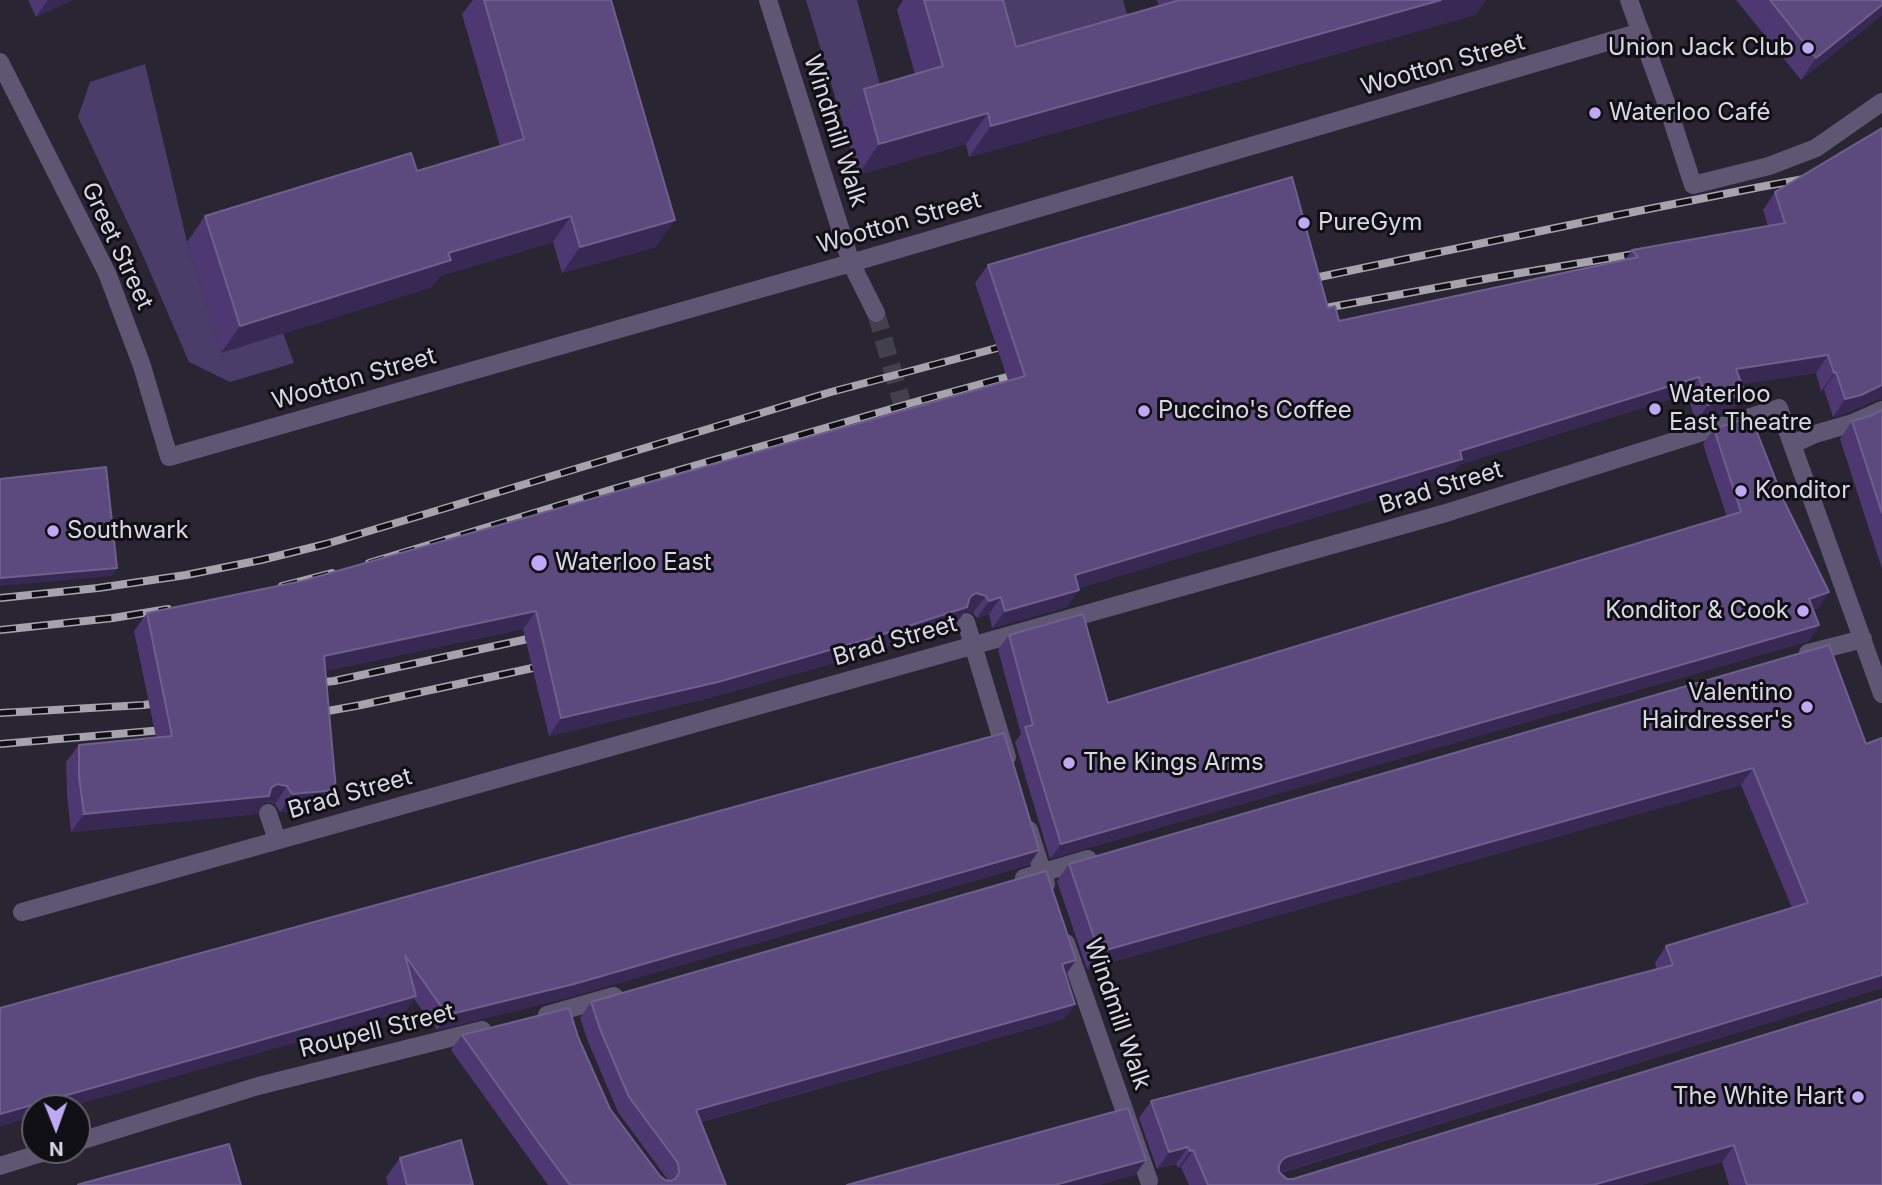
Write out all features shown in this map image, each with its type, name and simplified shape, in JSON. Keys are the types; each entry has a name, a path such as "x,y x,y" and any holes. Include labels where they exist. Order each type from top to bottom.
{"street":[{"name":"Windmill Walk","path":"768,0 851,263 876,313"},
{"path":"1629,0 1693,185 1769,166 1816,148 1882,102"},
{"name":"Wootton Street","path":"169,457 851,263 1641,32"},
{"name":"Greet Street","path":"0,62 107,273 142,366 169,457"},
{"name":"Brad Street","path":"22,912 1447,513 1779,408 1793,444"},
{"path":"1882,410 1793,444 1882,694"},
{"path":"966,622 1011,770"},
{"path":"1788,659 1863,639"},
{"path":"1023,809 1052,903"},
{"path":"268,813 276,841"},
{"path":"1003,884 1109,853"},
{"name":"Windmill Walk","path":"1059,923 1149,1181"},
{"path":"526,1020 632,991"},
{"path":"566,1010 573,1031"},
{"name":"Roupell Street","path":"91,1138 258,1086 499,1026"},
{"path":"0,1166 21,1159"}],"shaded area":[{"path":"806,0 857,0 886,107 842,120"},
{"path":"973,0 1123,0 1134,38 994,78"},
{"path":"145,64 187,242 221,352 283,333 294,363 230,382 189,362 78,117 90,82"}],"building":[{"path":"484,0 611,0 675,220 580,247 571,216 448,253 451,260 240,326 205,216 411,153 417,171 524,139"},
{"path":"924,0 1003,0 1016,47 1180,0 1441,0 991,126 988,113 879,144 864,89 943,66"},
{"path":"1770,0 1882,0 1882,5 1816,58"},
{"path":"1882,128 1882,385 1861,395 1845,399 1828,355 1736,369 1745,393 1708,405 1699,377 1460,451 1462,459 1075,575 1079,590 1005,611 1001,597 989,601 986,596 976,593 970,597 967,607 868,639 718,682 561,718 536,611 324,656 336,790 292,794 287,786 277,784 271,788 269,796 84,814 79,777 79,745 172,736 147,613 302,581 1025,376 988,265 1292,177 1328,308 1335,306 1339,321 1638,257 1632,250 1785,223 1775,192"},
{"path":"1882,410 1882,513 1852,421"},
{"path":"1751,417 1784,501 1829,592 1809,599 1819,625 1061,844 1025,727 1033,725 1009,635 1083,614 1108,703 1741,512 1714,429"},
{"name":"Southwark","path":"106,467 117,568 0,578 0,479"},
{"path":"1829,645 1866,744 1882,738 1882,975 1286,1157 1279,1165 1279,1172 1287,1179 1293,1179 1882,999 1882,1185 1747,1185 1734,1145 1593,1185 1208,1185 1193,1150 1190,1151 1188,1147 1169,1152 1151,1101 1673,965 1666,946 1808,903 1753,768 1099,952 1069,864"},
{"path":"1004,733 1039,850 574,984 447,1015 405,955 416,996 71,1094 21,1094 21,1108 0,1114 0,1008"},
{"path":"1046,871 1076,960 1062,964 1075,1004 696,1110 726,1185 570,1185 462,1035 569,1008 578,1037 610,1109 660,1176 671,1181 679,1173 678,1163 629,1097 591,1002"},
{"path":"1128,1108 1146,1160 1055,1185 847,1185"},
{"path":"461,1140 473,1185 407,1185 400,1158"},
{"path":"229,1144 241,1185 78,1185 80,1184"}],"tunnel":[{"path":"876,313 910,431"}],"railway":[{"path":"1300,281 1815,177"},
{"path":"1309,311 1647,252"},
{"path":"0,598 98,588 186,575 326,544 831,392 1016,343"},
{"path":"369,563 610,490 1025,372"},
{"path":"282,586 332,573"},
{"path":"0,630 113,618 168,609"},
{"path":"306,684 334,681 546,635"},
{"path":"311,714 551,664"},
{"path":"0,713 144,705 170,701"},
{"path":"0,744 175,729"}],"place":[{"name":"Union Jack Club","path":"1808,48"},
{"name":"Waterloo Café","path":"1595,113"},
{"name":"PureGym","path":"1304,223"},
{"name":"Waterloo East Theatre","path":"1655,409"},
{"name":"Puccino's Coffee","path":"1144,411"},
{"name":"Konditor","path":"1741,491"},
{"name":"Southwark","path":"53,531"},
{"name":"Waterloo East","path":"539,563"},
{"name":"Konditor & Cook","path":"1803,611"},
{"name":"Valentino Hairdresser's","path":"1807,707"},
{"name":"The Kings Arms","path":"1069,763"},
{"name":"The White Hart","path":"1858,1097"}]}
